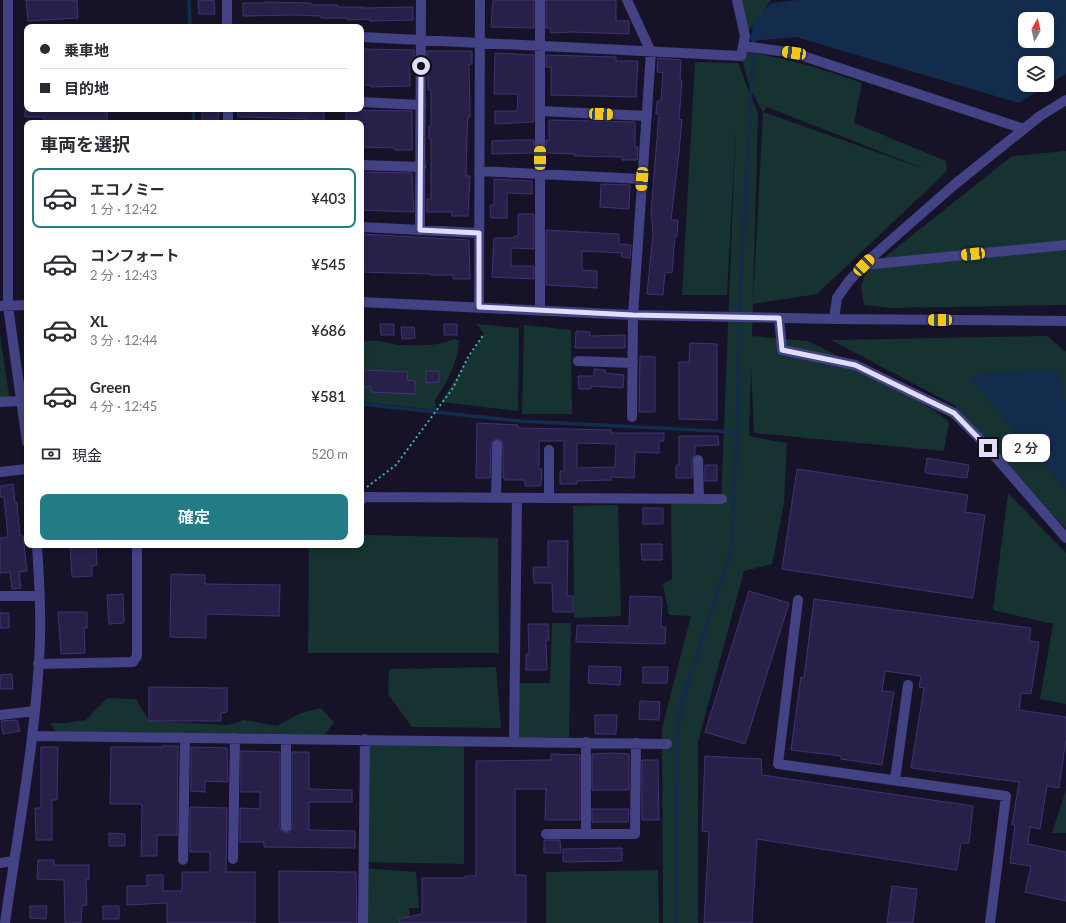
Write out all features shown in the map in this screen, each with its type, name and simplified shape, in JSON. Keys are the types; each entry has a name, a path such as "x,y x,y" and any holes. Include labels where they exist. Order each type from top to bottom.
{"street":[{"path":"8,0 4,33 4,306 24,422"},
{"path":"227,0 227,24"},
{"path":"420,230 421,0"},
{"path":"479,307 480,0"},
{"path":"540,0 540,310"},
{"path":"627,0 651,52 633,315 632,417"},
{"path":"364,37 741,56 745,36 737,0"},
{"path":"743,46 794,53 1024,129"},
{"path":"834,319 837,298 849,280 864,265 924,210 1040,116 1066,100"},
{"path":"364,102 421,105"},
{"path":"540,111 646,116"},
{"path":"364,165 420,167"},
{"path":"479,171 642,179"},
{"path":"364,227 479,233"},
{"path":"864,265 1066,245"},
{"path":"364,302 633,315 834,319 1066,321"},
{"path":"4,306 24,305"},
{"path":"779,318 782,350 855,365 954,413 978,436 1066,538"},
{"path":"578,361 632,363"},
{"path":"0,402 21,401"},
{"path":"496,498 497,445"},
{"path":"549,450 549,498"},
{"path":"698,460 700,499"},
{"path":"0,472 24,469"},
{"path":"514,741 517,498"},
{"path":"364,499 722,499"},
{"path":"5,923 35,711 40,596 37,548"},
{"path":"38,664 133,662 137,656 137,548"},
{"path":"0,596 40,596"},
{"path":"798,600 778,764 1006,796 990,923"},
{"path":"895,780 908,685"},
{"path":"0,715 35,711"},
{"path":"32,736 667,744"},
{"path":"183,860 185,738"},
{"path":"233,859 236,738"},
{"path":"286,739 286,826"},
{"path":"363,923 365,739"},
{"path":"586,742 586,834"},
{"path":"546,834 635,834 636,743"},
{"path":"0,863 13,861"}],"path":[{"path":"364,494 366,488 396,465 453,388 468,357 484,334"}],"green space":[{"path":"738,0 771,0 745,36"},
{"path":"742,51 803,64 862,83 854,123 946,161 947,170 942,176 817,294 753,304 763,112 749,83 744,68","holes":["767,107 925,169 763,112"]},
{"path":"695,62 738,63 758,114 752,336 808,341 862,368 932,409 949,422 944,451 754,433 751,367 749,436 787,443 784,503 772,564 744,571 698,742 698,923 663,923 662,728 691,616 669,615 663,584 672,579 671,499 720,499 721,504 736,124 727,295 682,295"},
{"path":"1066,151 1066,305 893,308 864,305 861,287 866,272 1012,156"},
{"path":"477,324 519,328 518,411 441,402 484,334"},
{"path":"524,325 571,330 572,414 522,414"},
{"path":"0,335 10,402 0,400"},
{"path":"1047,336 1066,352 1066,529 954,405 831,340"},
{"path":"454,339 459,341 457,357 448,379 435,400 436,410 364,402 364,341 372,340 401,345 435,344"},
{"path":"1008,493 1066,553 1066,704 1040,699 1053,624 993,610"},
{"path":"618,505 621,616 574,618 573,506"},
{"path":"364,535 498,538 499,653 308,653 309,548 364,548"},
{"path":"552,623 571,623 569,737 517,737 515,683 550,683"},
{"path":"496,667 501,728 412,727 388,694 389,669"},
{"path":"107,698 136,699 149,721 228,725 244,720 277,726 301,713 321,708 334,722 322,739 56,732 50,723 65,723 86,720"},
{"path":"365,739 464,740 464,864 364,862"},
{"path":"1066,789 1066,833 1052,833 1065,793"},
{"path":"364,868 416,872 419,908 409,908 410,923 363,923"},
{"path":"658,870 659,923 546,923 546,872"}],"water":[{"path":"798,0 1066,0 1066,74 1054,81 1054,56 1018,56 1018,92 1037,92 1019,103 796,37 750,41 754,20 771,3"},
{"path":"1049,369 1061,377 1066,408 1066,490 971,379 974,375"}],"building":[{"path":"26,0 77,0 78,18 28,21"},
{"path":"214,0 215,14 199,14 198,1"},
{"path":"493,0 534,0 534,28 491,27"},
{"path":"546,0 616,0 616,21 629,21 629,34 572,32 551,33 550,28 546,28"},
{"path":"243,3 311,3 311,5 338,5 338,7 363,8 413,7 413,20 370,21 370,19 347,20 347,18 321,18 321,16 295,15 243,16"},
{"path":"364,49 414,50 414,62 410,62 410,86 371,87 371,85 364,85"},
{"path":"427,51 472,51 472,64 469,64 470,117 468,117 466,176 470,176 468,216 452,216 452,212 427,212 427,199 431,199 431,139 429,139 429,126 431,126 431,90 428,90"},
{"path":"495,53 534,55 534,122 495,124 495,111 517,111 518,94 494,94"},
{"path":"546,55 616,57 616,61 638,61 636,97 551,95 551,67 546,67"},
{"path":"658,58 681,60 680,80 682,80 679,119 682,120 671,220 678,220 677,236 675,236 672,273 665,272 663,295 647,294 653,233 651,212 659,114 656,114 657,101 661,101 663,73 657,72"},
{"path":"364,110 412,111 412,150 364,147 364,120 346,120 346,112 364,112"},
{"path":"25,112 107,112 107,120 44,120 44,117 25,117"},
{"path":"202,112 219,112 218,120 202,120"},
{"path":"238,112 324,112 324,120 238,117"},
{"path":"549,120 635,122 635,147 638,147 637,160 622,160 622,157 574,156 574,154 546,153 546,140 549,140"},
{"path":"534,140 534,153 492,154 492,141"},
{"path":"364,172 412,173 414,212 364,210"},
{"path":"494,179 532,181 532,194 507,193 507,218 491,218 490,205 494,205"},
{"path":"601,184 630,185 629,209 600,207"},
{"path":"518,214 534,214 534,249 511,248 511,266 534,266 534,279 492,277 494,238 514,238 514,236 518,236"},
{"path":"546,230 619,234 619,244 631,245 630,258 621,257 622,253 582,251 582,270 597,271 597,288 546,285"},
{"path":"364,234 469,240 470,279 453,279 453,275 364,272"},
{"path":"380,324 394,324 394,335 381,335"},
{"path":"444,324 457,324 457,335 444,335"},
{"path":"401,327 414,327 415,338 402,339"},
{"path":"576,331 590,332 590,336 625,335 625,348 575,348"},
{"path":"690,343 717,344 717,420 679,419 679,362 689,362"},
{"path":"640,356 655,357 655,412 639,412"},
{"path":"594,369 605,370 605,373 624,375 623,388 591,386 591,389 579,389 578,376 594,376"},
{"path":"364,370 408,372 407,380 415,381 415,394 371,392 371,386 364,387"},
{"path":"426,371 439,371 439,382 426,383"},
{"path":"477,423 518,425 518,428 611,430 611,433 664,433 664,441 659,441 659,453 635,452 634,478 611,477 611,480 577,481 577,484 560,484 560,471 564,471 564,441 539,441 539,469 542,469 541,486 525,486 525,480 505,480 505,478 503,478 503,445 498,439 494,440 491,444 490,478 476,478","holes":["577,443 616,444 615,467 577,468"]},
{"path":"679,436 718,436 719,445 695,446 695,454 692,460 692,478 676,478 676,465 679,465"},
{"path":"927,458 969,465 967,478 925,473"},
{"path":"705,465 717,465 717,481 705,481"},
{"path":"797,469 968,495 965,512 985,515 973,598 782,569"},
{"path":"13,484 15,502 17,502 20,536 23,536 27,571 19,572 21,588 12,589 10,572 0,573 0,538 8,537 4,497 0,497 0,486"},
{"path":"643,508 663,508 663,524 643,524"},
{"path":"548,541 568,541 567,596 573,596 573,612 553,612 552,583 534,583 533,567 548,567"},
{"path":"641,544 662,544 662,560 642,560"},
{"path":"70,548 96,548 97,565 92,566 92,576 72,577"},
{"path":"171,574 205,575 205,584 280,585 279,616 206,614 206,638 170,637"},
{"path":"749,591 789,603 745,744 705,732"},
{"path":"123,594 124,623 109,624 107,595"},
{"path":"630,596 662,597 661,627 666,627 665,644 576,642 577,625 629,626"},
{"path":"814,599 1031,628 1029,641 1039,642 1031,694 1021,693 1019,710 1066,717 1066,739 1059,788 1047,786 1040,829 1030,827 1028,844 1066,852 1066,901 1025,892 1031,866 1010,863 1015,825 1012,825 1019,782 911,768 924,688 919,687 921,676 885,671 882,691 894,692 882,765 841,759 841,756 791,750 801,677 804,678"},
{"path":"58,612 87,612 87,628 84,628 85,653 61,654"},
{"path":"0,613 9,613 9,628 0,628"},
{"path":"528,624 548,624 549,640 546,640 547,670 526,670 526,654 529,654"},
{"path":"589,666 621,667 620,685 588,683"},
{"path":"643,667 668,667 667,683 643,683"},
{"path":"12,674 13,689 0,689 0,675"},
{"path":"149,687 227,688 227,712 221,713 221,721 149,721"},
{"path":"640,701 660,702 659,720 639,719"},
{"path":"595,715 617,715 616,734 595,734"},
{"path":"17,720 20,731 3,734 1,721"},
{"path":"178,746 177,835 157,835 157,856 141,856 141,804 110,804 111,747"},
{"path":"41,747 58,747 57,800 52,800 52,840 36,840 35,808 41,808"},
{"path":"191,747 227,748 228,782 205,781 205,792 191,791"},
{"path":"241,751 280,752 280,827 281,831 286,833 290,832 292,827 292,752 309,752 309,789 352,790 352,802 309,802 309,830 355,831 355,848 264,847 264,842 240,842 240,808 260,809 260,792 241,792"},
{"path":"551,754 580,755 580,820 545,820 546,789 515,789 515,875 526,875 526,923 399,923 399,919 422,914 422,878 465,878 465,876 476,876 476,761 551,760"},
{"path":"592,754 629,754 629,790 592,790"},
{"path":"705,756 761,759 762,775 973,806 969,843 961,843 957,870 757,839 752,923 704,923 709,832 702,831"},
{"path":"642,760 658,760 659,820 642,820"},
{"path":"190,807 227,808 226,872 255,872 255,923 167,923 167,903 127,905 127,886 147,886 147,875 163,875 163,891 182,891 182,872 210,872 210,852 190,852"},
{"path":"592,809 629,809 628,822 592,822"},
{"path":"109,833 125,834 125,846 109,846"},
{"path":"544,840 560,840 561,853 544,853"},
{"path":"622,848 622,861 563,862 563,849"},
{"path":"38,860 54,860 54,865 89,865 89,879 86,879 87,905 82,906 81,923 65,923 64,880 37,879"},
{"path":"279,871 356,872 357,923 279,923"},
{"path":"892,886 917,889 913,923 887,923"},
{"path":"30,906 47,906 46,919 30,918"},
{"path":"103,906 119,906 119,919 103,919"}],"waterway":[{"path":"189,0 190,24"},
{"path":"676,923 677,736 682,702 731,551 737,432 740,297 754,37"},
{"path":"193,112 194,120"},
{"path":"364,404 520,421 737,432"}],"route":[{"path":"421,66 420,230 479,233 479,307 633,315 779,318 782,350 855,365 954,413 988,448"}]}
